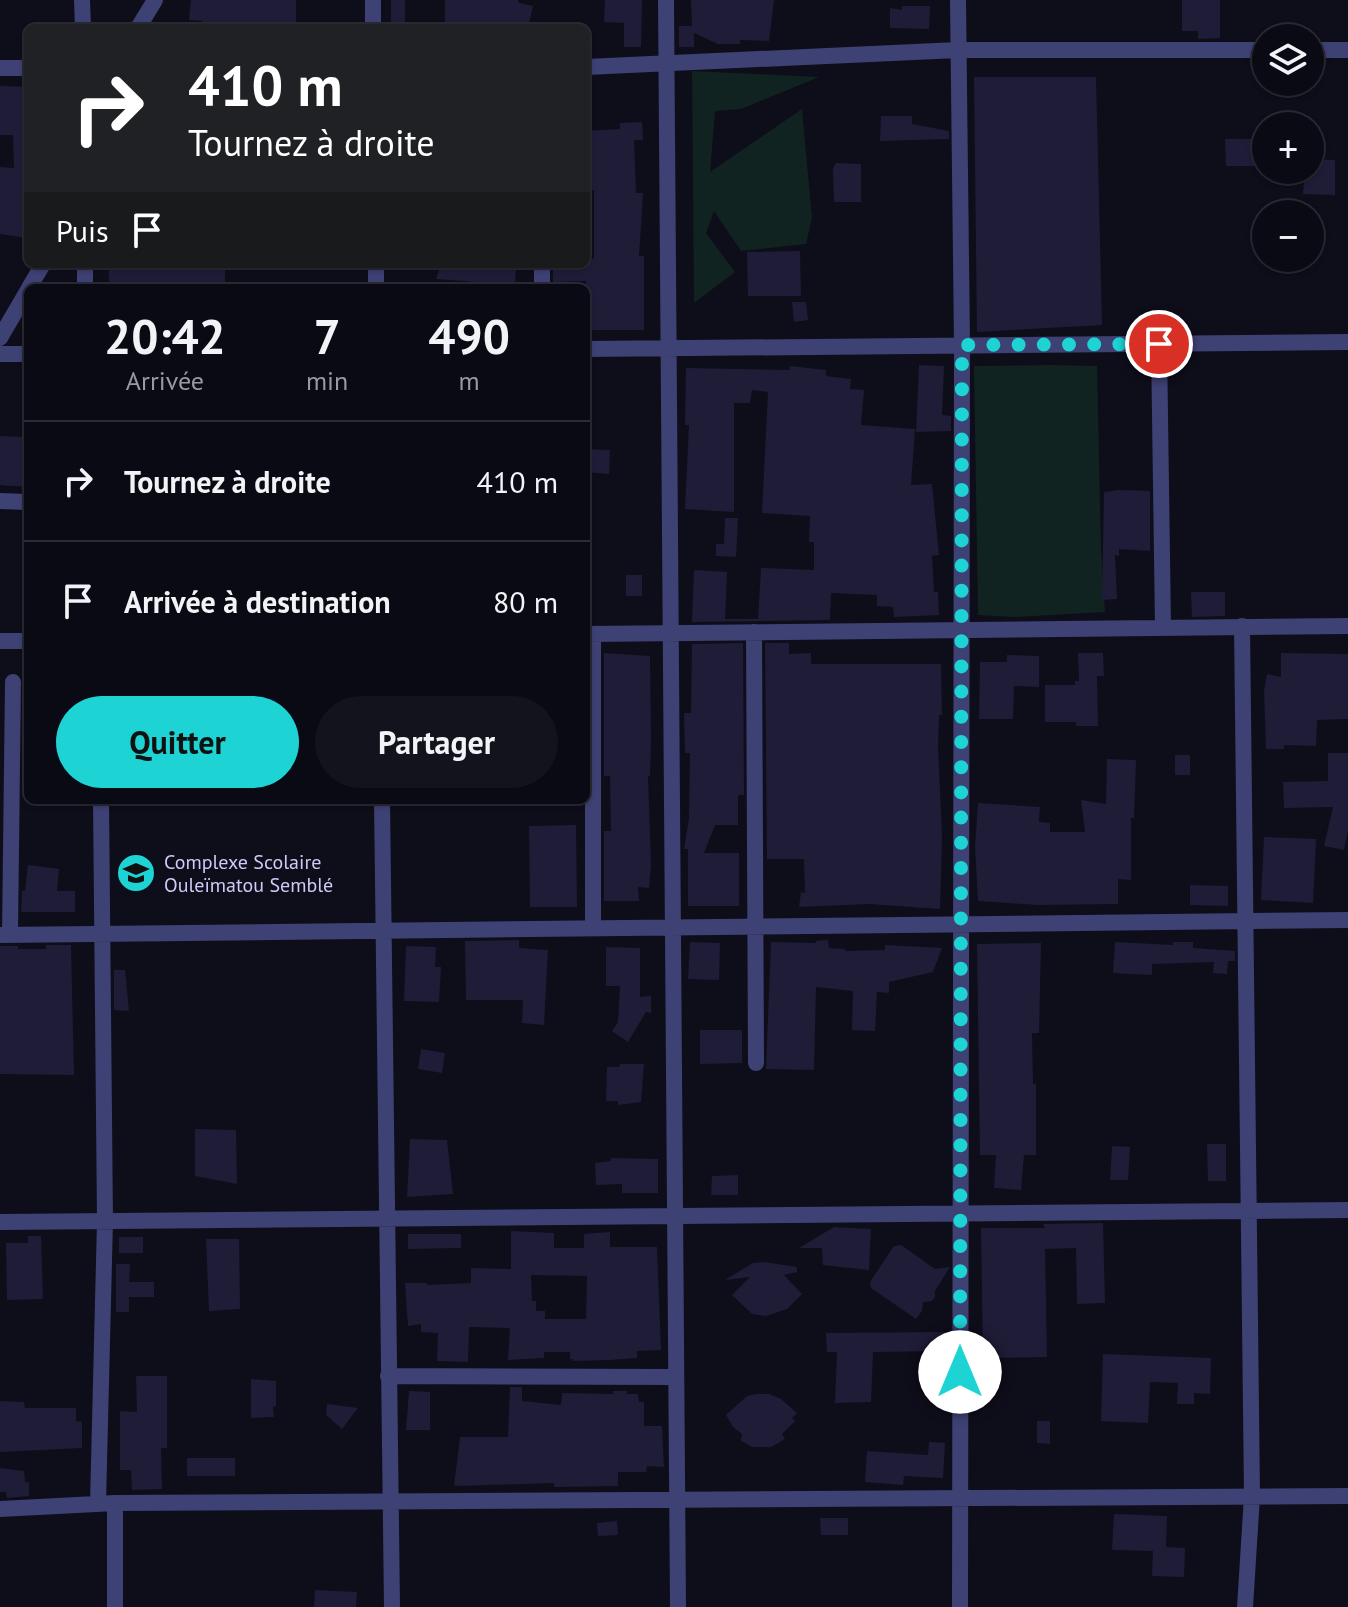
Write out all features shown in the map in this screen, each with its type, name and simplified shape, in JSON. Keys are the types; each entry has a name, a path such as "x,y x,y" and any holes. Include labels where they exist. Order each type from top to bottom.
{"street":[{"path":"82,0 83,24"},
{"path":"140,24 155,0"},
{"path":"373,0 373,24"},
{"path":"666,0 678,1607"},
{"path":"958,0 962,345 960,1607"},
{"path":"590,67 958,50 1252,50"},
{"path":"1324,50 1348,50"},
{"path":"0,68 24,68"},
{"path":"0,338 24,297"},
{"path":"590,349 1348,342"},
{"path":"1159,344 1163,627"},
{"path":"0,354 24,354"},
{"path":"0,501 24,502"},
{"path":"1242,626 1252,1496 1245,1607"},
{"path":"593,928 590,634 1348,626"},
{"path":"754,632 756,1063"},
{"path":"0,641 24,641"},
{"path":"13,682 5,934 1348,920"},
{"path":"101,804 106,1503 115,1607"},
{"path":"382,804 392,1607"},
{"path":"0,1222 1348,1210"},
{"path":"388,1376 676,1377"},
{"path":"0,1509 106,1503 1348,1496"}],"green space":[{"path":"692,71 819,77 741,109 715,111 710,172 802,109 812,218 806,244 741,251 714,211 706,233 735,272 694,303"},
{"path":"974,366 1097,366 1105,612 1014,617 978,615"}],"building":[{"path":"191,0 296,0 296,24 202,24 202,21 189,20"},
{"path":"391,0 405,0 405,24 391,24"},
{"path":"445,0 518,0 519,3 533,6 529,24 445,24"},
{"path":"605,0 642,0 641,47 624,47 624,23 604,22"},
{"path":"691,0 774,0 769,41 740,40 740,44 718,44 694,33 694,47 679,47 679,26 692,26"},
{"path":"1182,0 1220,0 1220,38 1198,39 1198,31 1182,31"},
{"path":"902,6 930,6 929,29 890,28 890,8 902,10"},
{"path":"974,77 1096,77 1102,325 977,332"},
{"path":"0,86 24,87 24,237 0,234 0,167 14,168 13,135 0,135"},
{"path":"881,116 912,116 912,124 949,131 949,139 880,141"},
{"path":"642,122 643,140 634,140 636,193 643,193 639,256 644,256 644,330 590,330 590,284 586,281 553,284 553,268 590,268 590,259 594,259 594,190 590,190 590,131 620,129 620,123"},
{"path":"1225,139 1252,139 1252,166 1226,166"},
{"path":"1324,160 1335,160 1335,195 1303,194 1304,184 1324,184"},
{"path":"836,163 861,164 861,202 834,202 833,168"},
{"path":"800,251 801,296 748,296 747,252"},
{"path":"109,268 225,268 225,284 109,284"},
{"path":"440,268 516,268 515,284 477,284 436,279"},
{"path":"792,302 806,302 808,320 794,322"},
{"path":"919,365 944,366 942,415 951,416 951,431 916,432"},
{"path":"790,366 826,370 826,376 851,379 850,389 864,390 861,425 915,429 911,485 932,484 939,555 932,556 939,615 894,617 893,607 877,606 877,595 831,593 830,620 692,622 694,570 727,572 725,619 758,619 761,568 814,570 814,542 809,542 810,516 762,513 768,392 752,390 750,403 734,403 734,512 685,509 689,425 685,425 686,368 790,370"},
{"path":"0,436 24,437 24,487 0,485"},
{"path":"590,449 610,450 609,474 590,472"},
{"path":"1150,491 1150,551 1119,549 1119,556 1115,555 1117,599 1102,600 1104,492"},
{"path":"725,518 738,518 736,557 716,556 716,544 724,544"},
{"path":"626,575 642,575 642,596 626,596"},
{"path":"1191,592 1225,592 1225,616 1192,617"},
{"path":"743,643 744,795 738,795 738,825 715,825 704,853 739,853 739,906 688,906 688,849 684,849 689,818 690,753 685,753 684,713 691,713 692,644"},
{"path":"765,643 789,643 789,654 811,653 811,664 941,664 942,715 939,715 938,746 942,837 940,909 870,904 799,907 801,892 805,893 804,859 767,859"},
{"path":"604,653 650,656 648,776 651,864 649,888 638,887 639,901 604,901 604,831 611,831 610,776 604,776"},
{"path":"1078,653 1103,653 1104,676 1097,676 1098,726 1045,722 1045,685 1075,685 1075,681 1079,681"},
{"path":"1281,653 1348,654 1348,719 1317,720 1316,746 1284,745 1284,749 1266,749 1264,691 1267,674 1281,677"},
{"path":"1007,655 1039,656 1039,687 1014,686 1013,719 979,719 980,662 1007,662"},
{"path":"1328,753 1348,753 1348,830 1344,850 1324,846 1333,807 1284,808 1283,782 1328,781"},
{"path":"1175,755 1190,755 1190,775 1175,775"},
{"path":"1107,759 1136,760 1134,818 1131,818 1131,880 1118,879 1118,904 1038,905 978,901 975,847 978,803 1040,807 1039,822 1050,823 1050,832 1085,832 1081,800 1106,804"},
{"path":"576,825 577,907 530,907 529,826"},
{"path":"1264,837 1316,839 1313,903 1261,900"},
{"path":"28,865 59,869 57,891 75,891 75,912 21,912"},
{"path":"1190,885 1228,886 1228,906 1190,905"},
{"path":"519,940 519,948 548,950 544,1025 522,1023 523,1000 466,1000 465,941"},
{"path":"828,940 829,948 845,951 885,950 885,945 942,948 933,972 889,982 889,993 877,992 875,1031 852,1030 853,991 816,987 814,1070 766,1069 771,942 816,943"},
{"path":"690,942 720,943 719,980 688,979"},
{"path":"1115,942 1173,945 1173,942 1193,942 1193,948 1235,951 1235,961 1228,961 1227,974 1213,973 1214,962 1152,964 1152,975 1113,973"},
{"path":"1041,943 1039,1033 1032,1033 1036,1155 1024,1155 1021,1190 994,1188 996,1155 980,1155 977,944"},
{"path":"46,945 71,945 74,1075 0,1074 0,946 46,949"},
{"path":"406,946 436,947 435,967 441,967 439,1002 404,1001"},
{"path":"606,947 640,948 640,997 651,996 651,1013 646,1012 628,1042 612,1031 618,1022 620,986 606,986"},
{"path":"114,970 125,970 129,1011 114,1010"},
{"path":"700,1030 742,1030 742,1063 700,1064"},
{"path":"421,1049 445,1053 442,1073 418,1069"},
{"path":"620,1064 644,1064 641,1102 618,1105 618,1101 606,1101 607,1067 619,1067"},
{"path":"195,1129 236,1130 237,1184 195,1176"},
{"path":"410,1139 447,1140 453,1194 407,1197"},
{"path":"1207,1144 1226,1144 1226,1181 1208,1181"},
{"path":"1112,1146 1130,1147 1128,1180 1110,1180"},
{"path":"611,1158 658,1159 658,1193 622,1193 622,1184 596,1185 595,1163 611,1161"},
{"path":"738,1175 738,1195 711,1195 712,1176"},
{"path":"1103,1223 1105,1303 1077,1304 1076,1248 1045,1249 1047,1357 983,1358 981,1228 1045,1228 1043,1224"},
{"path":"834,1227 871,1229 869,1270 823,1265 822,1248 799,1248"},
{"path":"511,1231 554,1233 554,1248 584,1248 584,1234 610,1232 610,1247 657,1247 661,1350 637,1351 637,1358 610,1360 573,1361 570,1352 544,1352 544,1358 508,1360 510,1328 469,1327 468,1362 437,1361 438,1333 421,1332 421,1324 408,1326 405,1283 471,1283 471,1268 511,1269","holes":["531,1275 587,1276 586,1319 545,1319 545,1311 536,1311 536,1301 532,1301"]},
{"path":"408,1234 461,1234 461,1248 408,1249"},
{"path":"28,1236 41,1236 43,1299 7,1300 6,1243 28,1243"},
{"path":"119,1237 143,1237 143,1253 119,1253"},
{"path":"206,1239 239,1239 240,1309 209,1311"},
{"path":"901,1245 935,1269 950,1267 935,1291 935,1297 932,1301 923,1302 922,1311 916,1319 871,1288 870,1282 894,1246"},
{"path":"753,1263 797,1267 797,1272 784,1275 802,1294 787,1309 766,1316 752,1314 732,1295 750,1277 725,1280"},
{"path":"116,1264 130,1264 129,1282 154,1282 154,1297 129,1297 129,1312 116,1312"},
{"path":"946,1332 947,1351 873,1352 871,1402 835,1403 837,1352 827,1352 826,1333"},
{"path":"1103,1354 1211,1358 1210,1394 1194,1393 1194,1404 1177,1404 1178,1383 1150,1382 1148,1423 1101,1421"},
{"path":"136,1376 167,1376 167,1448 161,1448 162,1489 132,1490 131,1470 120,1470 120,1411 137,1412"},
{"path":"251,1379 276,1381 274,1417 251,1418"},
{"path":"510,1387 522,1387 522,1401 561,1405 562,1393 613,1394 613,1391 627,1391 627,1394 638,1394 639,1402 644,1402 644,1426 662,1426 664,1467 647,1466 646,1472 618,1472 618,1486 554,1487 554,1483 454,1486 460,1437 508,1437"},
{"path":"409,1391 430,1392 430,1430 406,1430"},
{"path":"769,1394 781,1399 797,1413 792,1418 795,1421 782,1434 785,1439 771,1447 752,1447 741,1441 742,1434 726,1415 747,1396"},
{"path":"0,1401 24,1402 25,1408 76,1408 76,1421 82,1422 82,1448 0,1452"},
{"path":"327,1404 358,1408 342,1429 326,1415"},
{"path":"1037,1421 1050,1421 1050,1444 1037,1443"},
{"path":"929,1442 945,1443 943,1478 904,1476 903,1485 865,1482 867,1451 928,1455"},
{"path":"187,1458 235,1458 235,1476 187,1476"},
{"path":"0,1468 24,1471 25,1482 29,1482 29,1496 7,1498 6,1492 0,1492"},
{"path":"1114,1514 1167,1516 1166,1547 1185,1548 1184,1577 1152,1576 1153,1551 1112,1550"},
{"path":"820,1518 848,1518 848,1535 821,1535"},
{"path":"617,1521 618,1535 598,1536 597,1523"},
{"path":"315,1590 357,1592 356,1607 314,1607"}],"place":[{"name":"Complexe Scolaire Ouleïmatou Semblé","path":"136,873"}],"route":[{"path":"960,1372 962,345 1159,344"}]}
